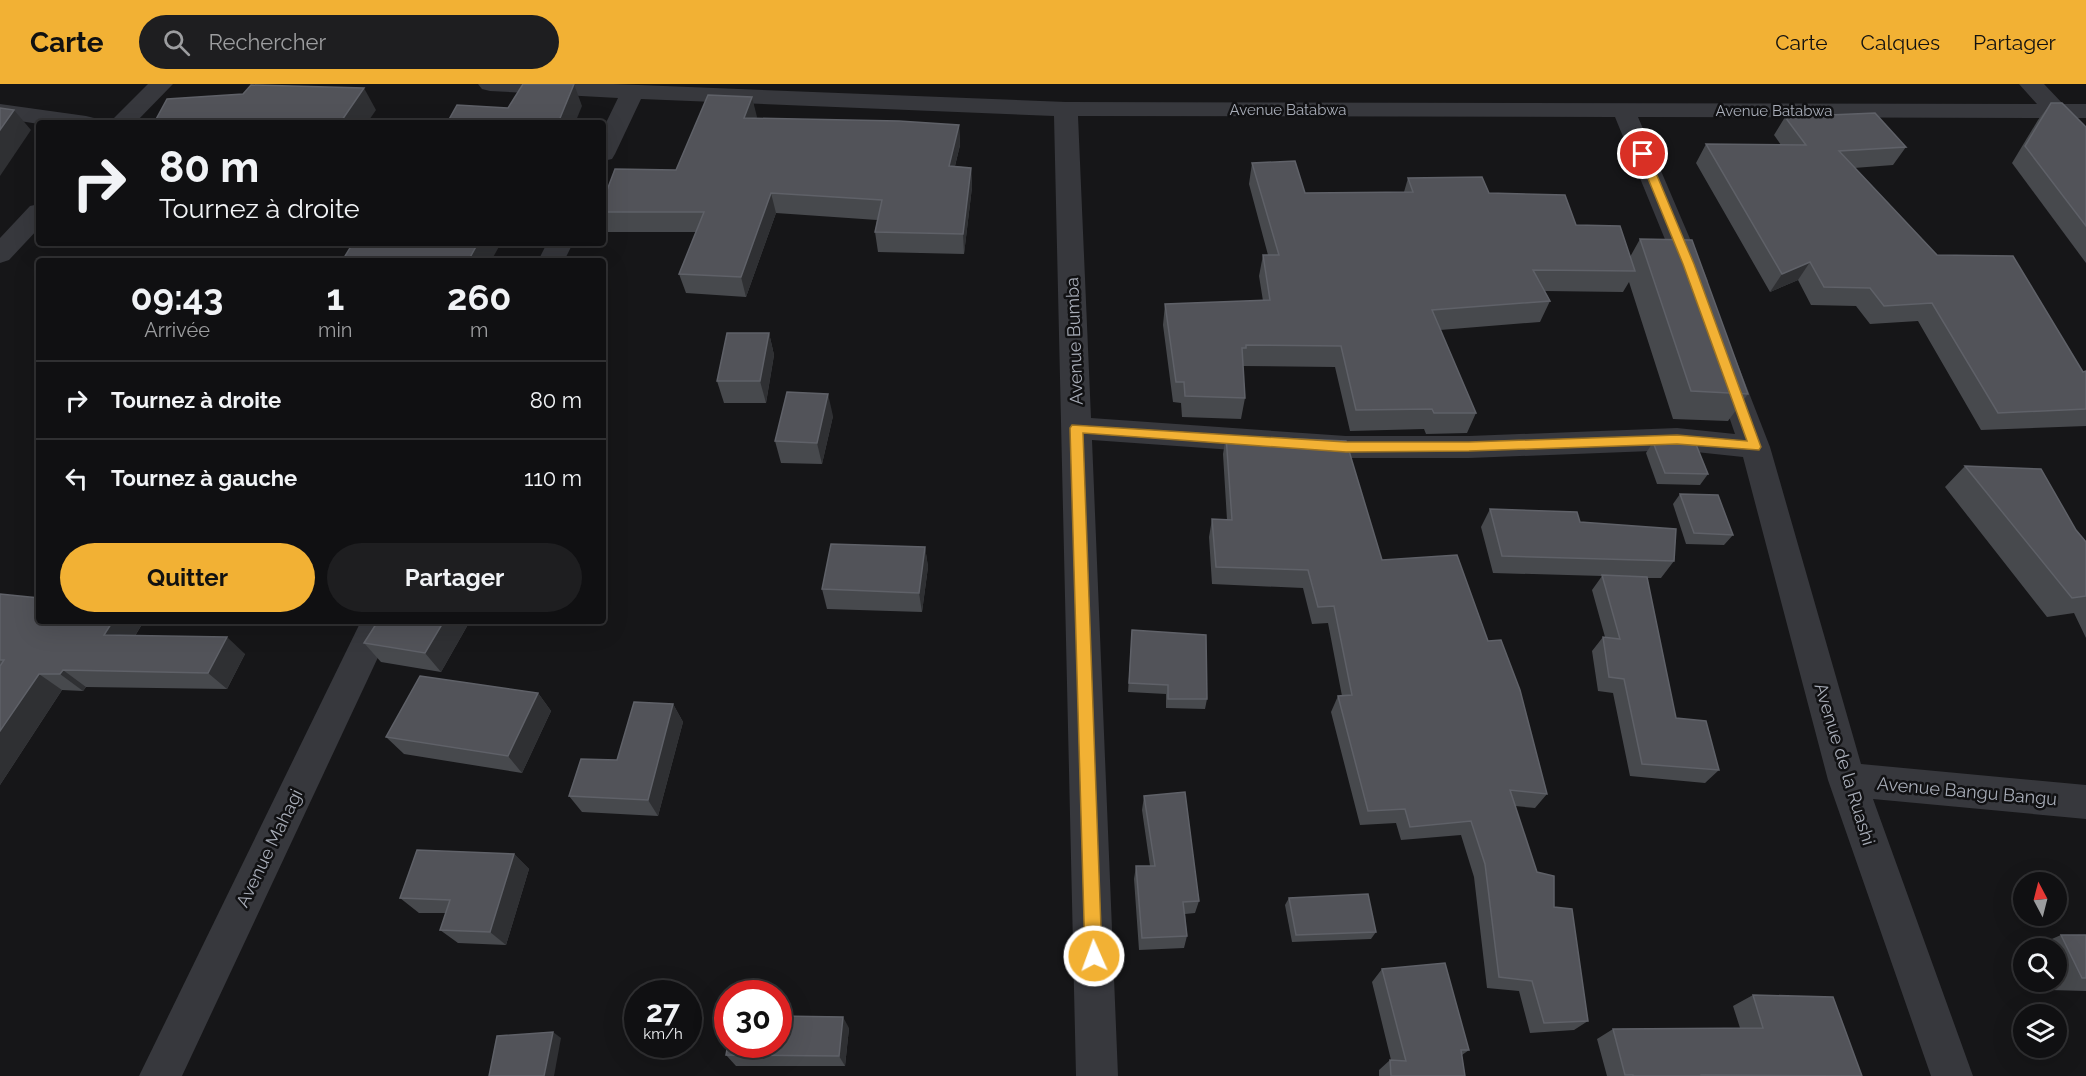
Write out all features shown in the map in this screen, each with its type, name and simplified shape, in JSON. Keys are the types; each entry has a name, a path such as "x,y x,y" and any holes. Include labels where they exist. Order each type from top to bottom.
{"street":[{"path":"125,120 161,84"},
{"name":"Avenue Batabwa","path":"490,84 1066,109 2086,111"},
{"path":"2031,84 2086,142"},
{"path":"606,148 633,92"},
{"name":"Avenue Bumba","path":"1066,109 1097,1076"},
{"path":"0,111 64,120"},
{"path":"1624,111 1689,264 1704,307"},
{"path":"0,254 36,215"},
{"name":"Avenue de la Ruashi","path":"1716,339 1755,447 1847,780 1952,1076"},
{"path":"1077,428 1346,447 1469,447 1677,439 1755,447"},
{"name":"Avenue Mahagi","path":"160,1076 377,624"},
{"name":"Avenue Bangu Bangu","path":"1847,780 2086,802"}],"building":[{"path":"523,84 574,84 559,120 449,120 457,105 508,108"},
{"path":"251,85 364,88 342,120 156,120 167,99 243,94"},
{"path":"708,95 752,97 744,118 899,121 959,125 949,166 971,168 963,234 875,232 882,200 771,193 741,277 679,274 704,212 606,212 606,193 615,169 676,170"},
{"path":"2051,103 2062,103 2086,127 2086,226 2025,146"},
{"path":"0,108 14,110 0,130"},
{"path":"1875,113 1906,147 1839,151 1937,255 2013,256 2083,372 2086,371 2086,409 1998,413 1932,303 1884,306 1870,288 1824,287 1810,262 1782,274 1706,144 1806,145 1785,117"},
{"path":"1295,161 1305,193 1413,192 1408,178 1482,177 1489,193 1565,195 1576,225 1620,226 1635,271 1533,270 1550,301 1432,310 1476,413 1434,413 1432,409 1356,410 1341,346 1246,345 1246,348 1242,348 1245,398 1185,396 1184,382 1176,382 1165,304 1270,300 1263,255 1279,255 1252,163"},
{"path":"1640,239 1692,240 1748,394 1691,391"},
{"path":"351,246 476,246 470,258 344,258"},
{"path":"727,333 769,333 760,381 717,381"},
{"path":"787,392 828,394 817,443 775,441"},
{"path":"1226,436 1346,441 1382,560 1457,555 1488,641 1501,640 1520,690 1547,794 1510,790 1537,872 1554,876 1554,907 1572,909 1588,1021 1544,1023 1532,981 1499,977 1485,864 1471,821 1410,827 1405,809 1368,811 1338,696 1352,695 1334,606 1318,607 1308,570 1216,567 1212,519 1232,520"},
{"path":"1653,442 1695,442 1708,474 1665,473"},
{"path":"1965,466 2041,469 2076,530 2086,542 2086,596 2072,598"},
{"path":"1680,494 1718,495 1733,535 1694,533"},
{"path":"1490,509 1577,512 1580,522 1676,529 1674,561 1502,556"},
{"path":"831,544 925,547 919,593 822,589"},
{"path":"1602,575 1647,577 1676,718 1706,721 1719,770 1642,764 1624,679 1609,677 1603,637 1620,639"},
{"path":"0,594 36,598 36,624 111,624 104,635 227,637 208,673 63,670 60,674 39,674 0,731 0,666 4,660 0,660"},
{"path":"376,624 442,624 425,653 364,643"},
{"path":"1132,630 1206,635 1207,699 1168,699 1168,685 1129,683"},
{"path":"420,676 538,693 508,756 386,737"},
{"path":"634,702 673,704 648,800 569,796 581,759 617,760"},
{"path":"1185,792 1199,901 1183,902 1187,936 1142,938 1136,866 1155,866 1144,796"},
{"path":"417,850 514,854 490,932 440,930 450,900 400,898"},
{"path":"1368,894 1376,932 1296,935 1289,898"},
{"path":"2061,935 2086,935 2086,978 2082,978 2067,947 2067,938 2062,938"},
{"path":"1445,963 1469,1050 1461,1050 1465,1076 1391,1076 1390,1060 1406,1061 1382,969"},
{"path":"1753,995 1833,997 1862,1076 1625,1075 1613,1029 1763,1028"},
{"path":"792,1016 843,1017 839,1056 792,1056"},
{"path":"553,1032 544,1076 489,1076 497,1036"}],"route":[{"path":"1094,956 1077,428 1346,447 1469,447 1677,439 1755,447 1689,264 1643,154"}]}
